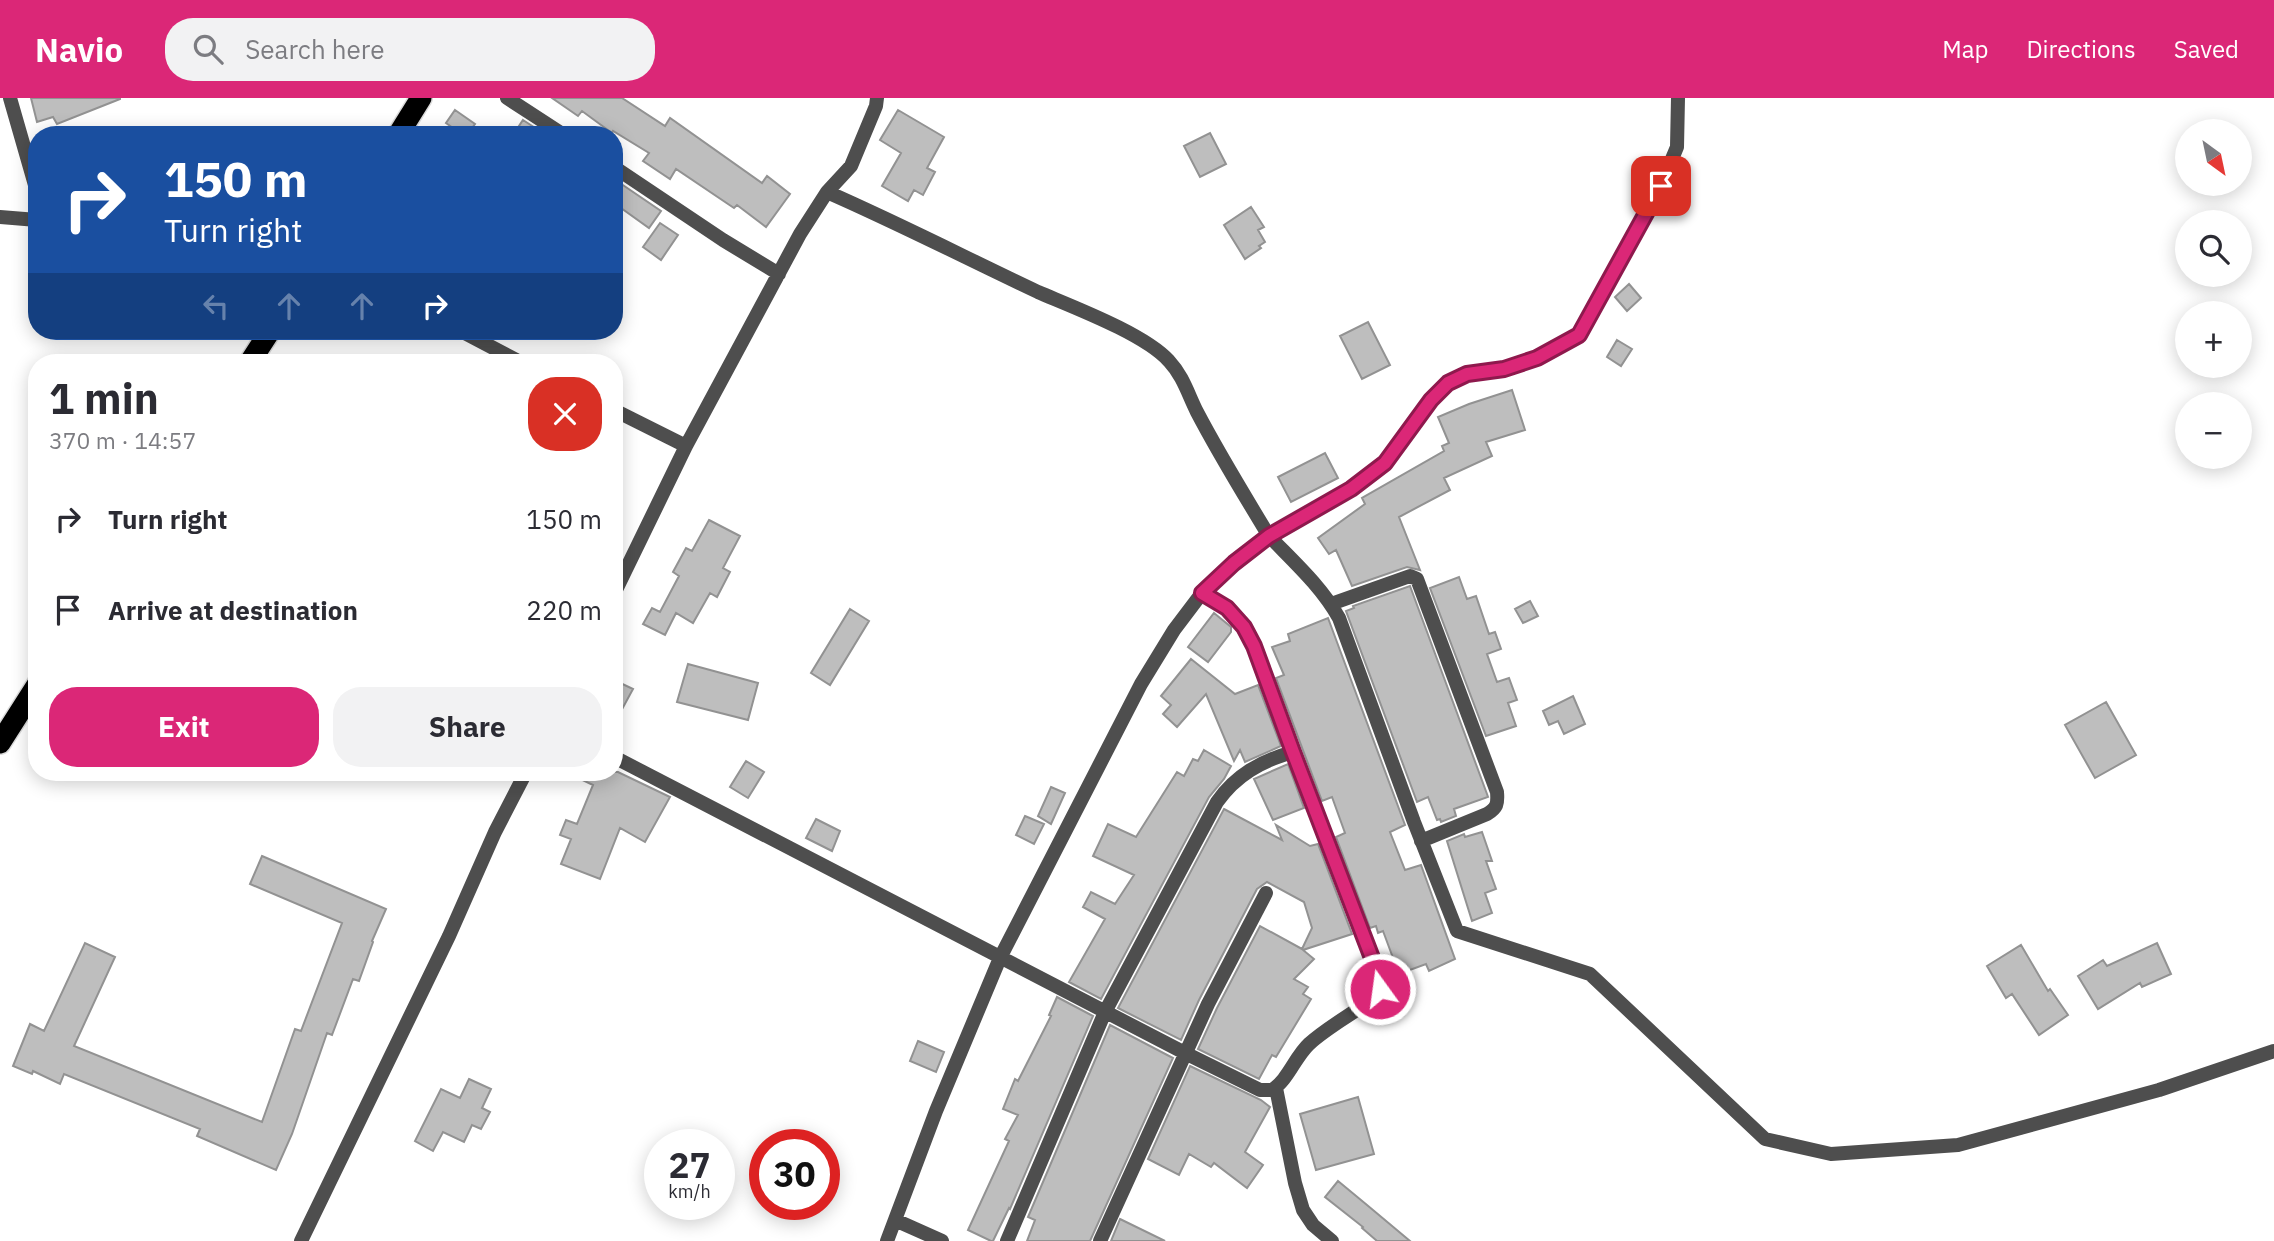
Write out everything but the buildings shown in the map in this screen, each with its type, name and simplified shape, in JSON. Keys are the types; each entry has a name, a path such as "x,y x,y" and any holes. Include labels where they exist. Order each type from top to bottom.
{"highway":[{"path":"404,126 421,98"},
{"path":"0,743 28,699"}],"street":[{"path":"10,98 28,161"},
{"path":"507,98 550,126"},
{"path":"623,575 685,446 800,234 827,192 851,166 877,98"},
{"path":"887,1241 936,1111 1000,958 1141,684 1174,630 1202,593 1234,563 1269,536 1351,489 1385,463 1431,400 1448,383 1467,374 1504,369 1537,358 1579,335 1654,201 1667,171 1676,147 1678,98"},
{"path":"623,173 779,274"},
{"path":"827,192 1101,320 1145,342 1167,357 1180,373 1197,410 1269,536 1305,573 1339,618 1457,931 1590,974 1765,1139 1830,1154 1958,1144 2159,1090 2274,1051"},
{"path":"0,217 28,219"},
{"path":"478,340 505,354"},
{"path":"623,415 685,446"},
{"path":"1331,604 1410,576 1417,579 1432,615 1497,792 1498,803 1487,814 1421,841"},
{"path":"623,762 1185,1053 1260,1090 1268,1091 1276,1088 1311,1042 1371,1000 1380,989 1377,971 1254,646 1244,627 1227,608 1202,593"},
{"path":"1007,1241 1105,1012 1226,789 1251,768 1293,752"},
{"path":"301,1241 521,781"},
{"path":"1101,1241 1208,1004 1266,893"},
{"path":"1276,1088 1303,1210 1313,1225 1332,1241"},
{"path":"895,1220 942,1241"}],"route":[{"path":"1380,989 1377,971 1254,646 1244,627 1227,608 1202,593 1234,563 1269,536 1351,489 1385,463 1431,400 1448,383 1467,374 1504,369 1537,358 1579,335 1661,186"}]}
